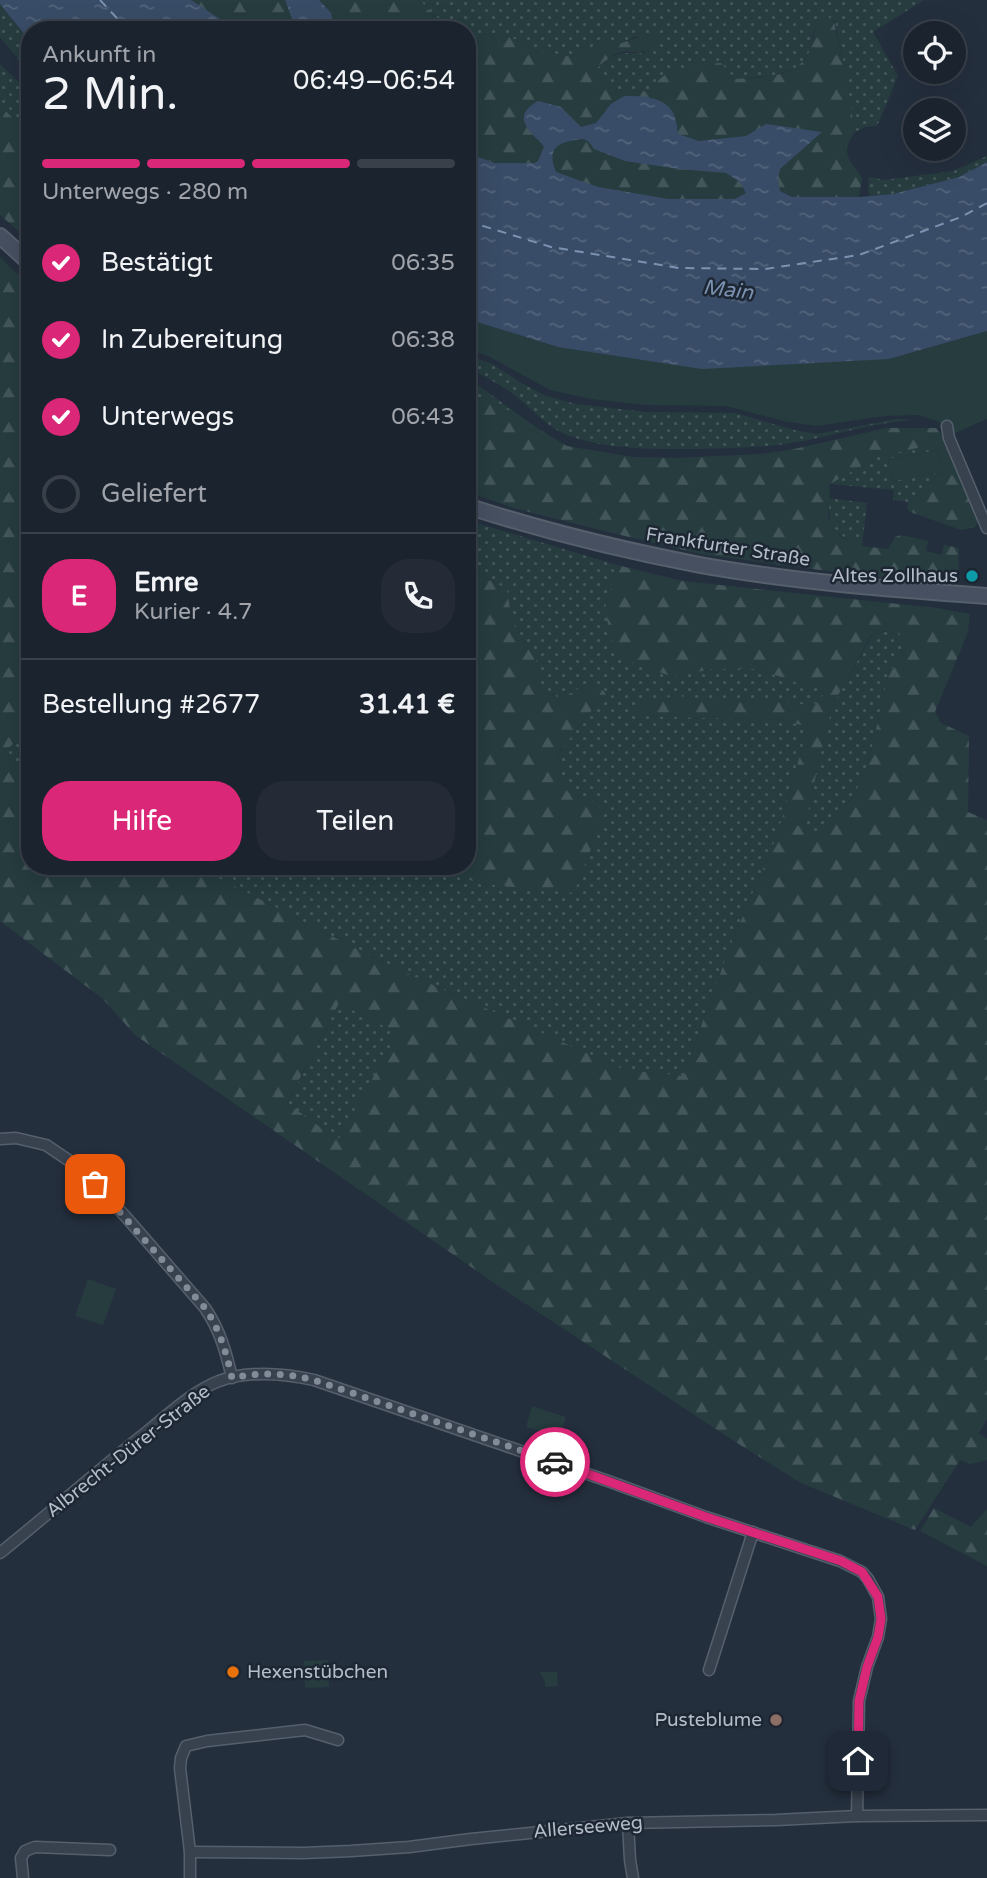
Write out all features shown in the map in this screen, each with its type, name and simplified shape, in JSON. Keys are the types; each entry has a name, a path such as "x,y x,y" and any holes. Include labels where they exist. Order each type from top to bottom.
{"main road":[{"path":"0,236 21,255"},
{"name":"Frankfurter Straße","path":"476,509 607,545 702,565 865,586 987,596"}],"street":[{"path":"947,426 949,438 987,528"},
{"path":"0,1139 16,1138 46,1145 80,1168 205,1308 222,1338 232,1378"},
{"name":"Albrecht-Dürer-Straße","path":"0,1553 184,1402 212,1384 247,1375 282,1374 314,1380 856,1568 868,1579 878,1597 881,1619 859,1701 857,1816"},
{"path":"709,1670 753,1532"},
{"path":"190,1878 190,1852 180,1768 186,1746 197,1742 305,1730 338,1740"},
{"name":"Allerseeweg","path":"190,1852 351,1851 628,1823 987,1815"},
{"path":"628,1823 633,1878"},
{"path":"23,1878 21,1858 25,1851 35,1847 110,1850"}],"green space":[{"path":"188,0 420,0 434,16 444,21 220,21"},
{"path":"420,0 924,0 873,32 898,76 877,126 865,127 855,132 835,22 828,17 814,31 810,52 798,67 774,76 735,79 721,63 662,77 649,91 631,92 606,84 595,70 618,54 645,53 636,36 622,43 591,47 569,56 539,51 504,34 476,35 476,21 442,21"},
{"path":"0,4 21,30 21,62 0,37"},
{"path":"828,17 834,22 845,69 855,132 847,152 862,178 859,197 792,197 780,191 731,151 603,119 587,129 548,144 538,165 502,163 476,158 476,35 504,34 539,51 569,56 591,47 622,43 649,33 659,37 658,46 644,52 616,54 595,70 606,84 631,92 649,91 667,74 697,65 721,63 735,79 766,77 787,72 803,61 811,48 818,20"},
{"path":"0,64 21,84 21,127 0,105"},
{"path":"0,105 21,127 21,233 0,215"},
{"path":"585,137 731,169 751,188 747,195 738,199 668,204 611,193 552,172 549,160 554,142"},
{"path":"987,156 987,162 959,177 893,194 870,196 869,177 884,180 953,171"},
{"path":"0,257 21,277 21,735 4,753 21,774 21,875 213,875 386,964 625,1070 683,1076 731,944 777,836 808,727 782,720 647,716 635,710 638,704 644,701 677,696 730,701 766,700 813,706 824,694 817,687 757,669 712,669 673,677 626,660 611,640 605,609 617,565 683,581 970,614 968,632 935,712 941,723 969,736 968,812 987,820 987,1419 979,1433 987,1439 987,1460 970,1464 960,1460 915,1530 801,1483 506,1291 135,1035 103,999 0,921","holes":["896,628 908,647 889,672 866,774 838,820 822,834 796,825 808,811 835,701 871,635","339,1003 398,1033 338,1140 287,1103"]},
{"path":"476,322 558,347 889,359 987,331 987,419 953,434 938,421 918,415 885,416 817,426 783,421 726,406 645,405 591,399 550,390 476,352"},
{"path":"476,358 492,364 546,396 576,404 646,412 735,413 817,434 897,419 914,420 763,446 648,449 585,441 569,436 554,429 500,385 476,372"},
{"path":"476,384 523,418 476,397"},
{"path":"476,396 523,418 567,446 633,457 760,454 790,450 886,428 936,428 954,456 978,523 975,527 961,530 907,509 908,502 942,472 938,450 932,445 879,456 830,484 828,518 840,536 862,546 888,549 895,537 901,535 928,541 926,551 941,555 944,545 959,548 958,582 866,576 701,554 517,509 476,495"},
{"path":"932,445 938,450 888,459 892,481 942,472 908,502 893,500 894,490 830,484 879,456"},
{"path":"938,450 942,472 892,481 888,459"},
{"path":"829,498 867,503 862,546 835,530 830,517"},
{"path":"476,523 617,565 605,609 673,677 712,669 757,669 817,687 824,695 813,706 766,700 636,709 647,716 782,720 808,727 777,836 731,944 683,1076 625,1070 386,964 213,875 451,875 484,884 596,802 568,792 557,775 559,753 595,705 610,700 590,682 562,698 542,693 536,660 512,622 507,589 476,574"},
{"path":"476,574 507,589 512,622 536,660 542,693 562,698 590,682 598,684 610,700 595,706 559,752 557,775 568,792 596,802 604,815 574,893 484,884 451,875 476,875"},
{"path":"896,628 908,647 889,672 866,774 838,820 822,834 795,825 808,811 835,701 872,635"},
{"path":"21,735 21,775 4,753"},
{"path":"339,1003 398,1033 338,1141 287,1104"},
{"path":"88,1279 116,1289 103,1325 75,1316"},
{"path":"532,1406 566,1417 560,1437 526,1427"},
{"path":"934,1508 971,1527 987,1509 987,1566 920,1531"},
{"path":"328,1660 329,1687 305,1688 304,1661"},
{"path":"540,1672 557,1672 558,1686 545,1687"}],"water":[{"path":"0,0 191,0 223,21 21,21 21,30 0,4"},
{"path":"285,0 319,0 331,13 333,21 294,21"},
{"name":"Main","path":"624,96 663,102 672,111 678,134 699,141 746,136 766,124 822,132 780,169 780,191 792,197 893,194 959,177 987,162 987,331 889,359 702,369 558,347 476,322 476,156 495,163 538,161 544,147 528,129 524,115 538,101 561,107 581,127 596,123 611,104","holes":["584,139 594,149 625,161 726,173 740,182 746,193 735,199 668,199 598,187 556,172 552,156 557,146"]}],"ferry route":[{"path":"100,0 120,21"},
{"path":"476,224 551,247 679,268 765,269 859,255 961,217 987,203"}],"way so far":[{"path":"95,1184 205,1308 222,1338 232,1378 282,1374 314,1380 555,1462"}],"place":[{"name":"Altes Zollhaus","path":"972,576"},
{"name":"Hexenstübchen","path":"233,1672"},
{"name":"Pusteblume","path":"776,1720"}],"route":[{"path":"555,1462 706,1517 841,1561 862,1572 878,1597 881,1619 859,1701 858,1761"}]}
